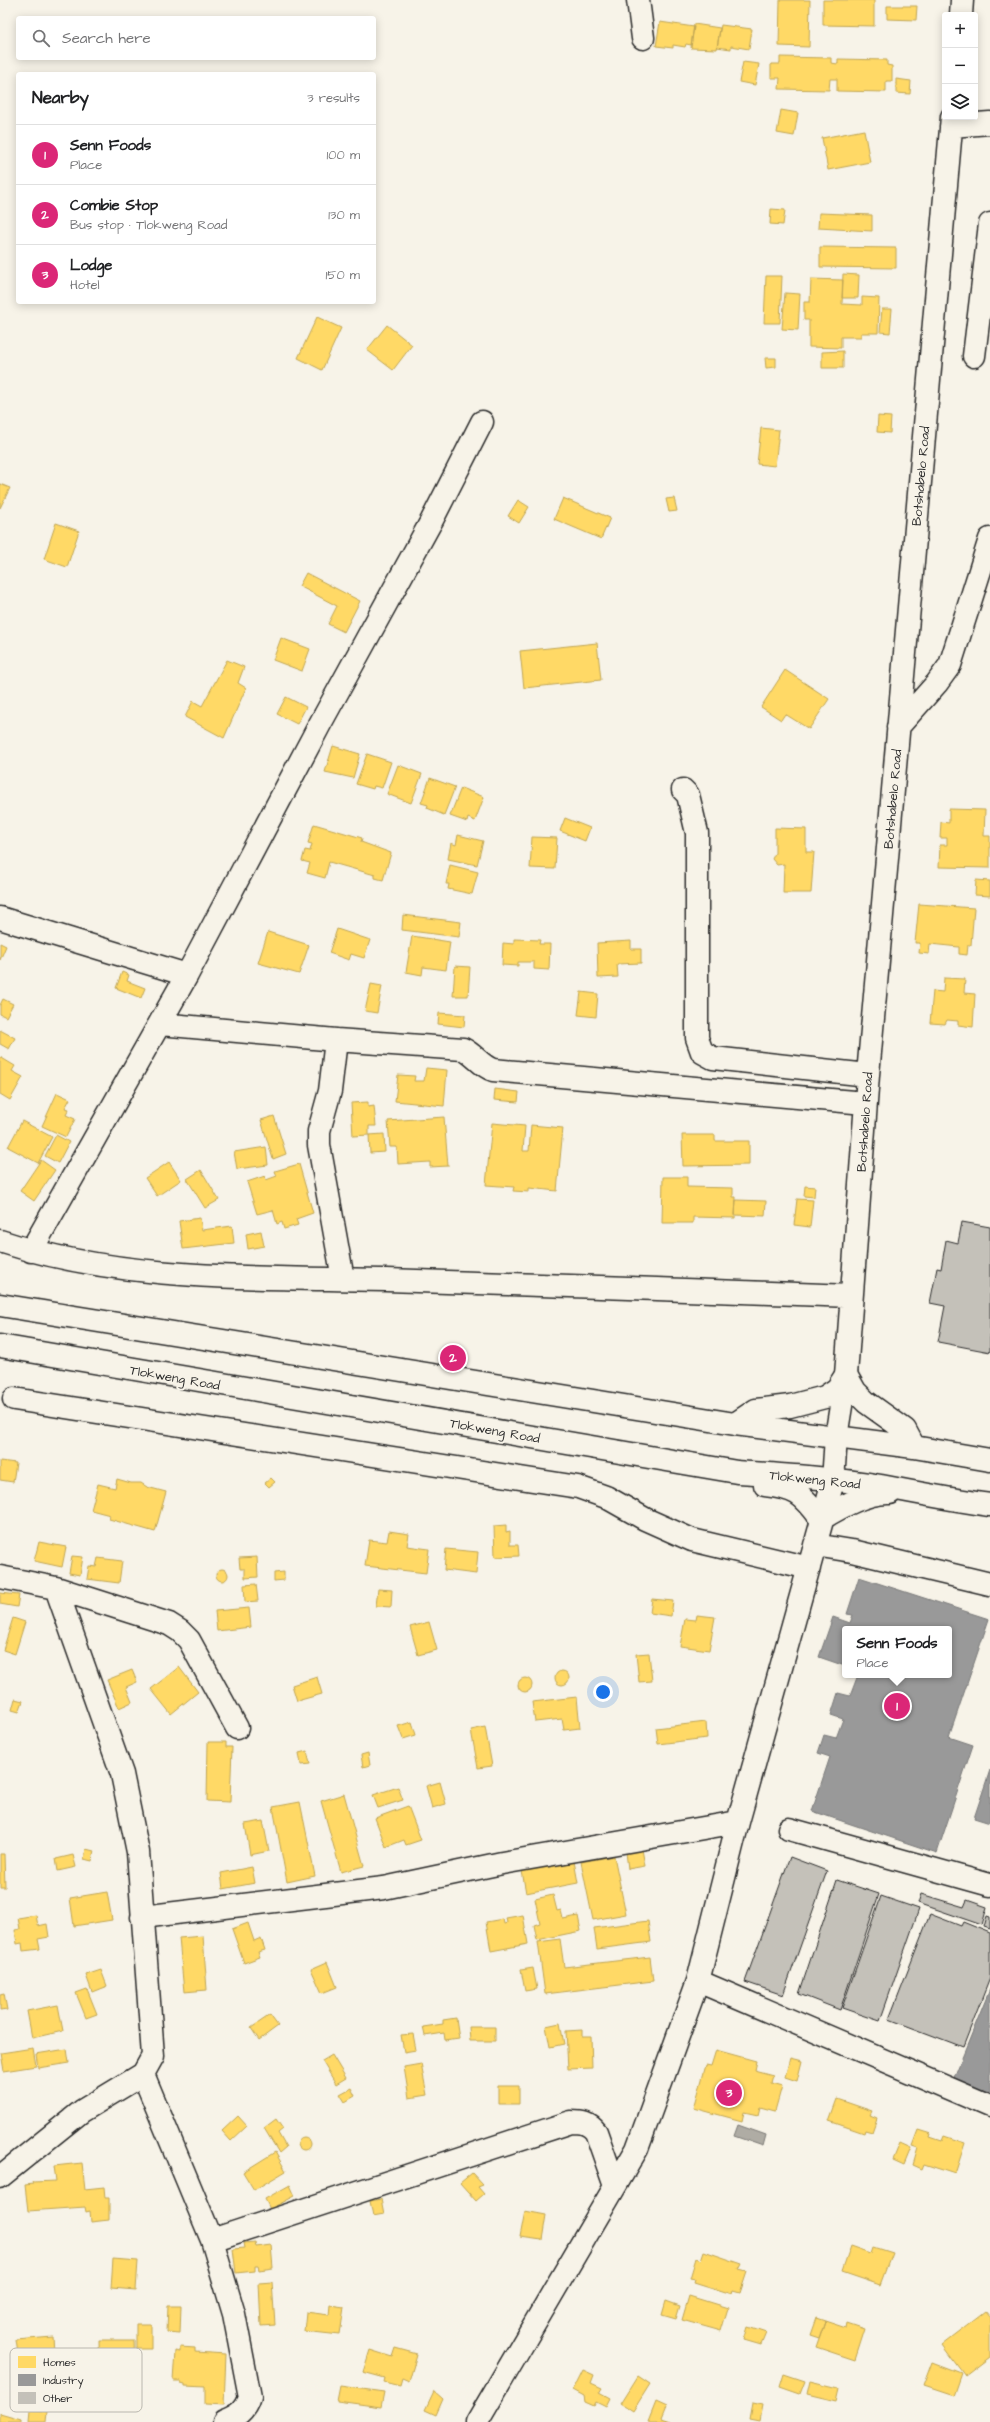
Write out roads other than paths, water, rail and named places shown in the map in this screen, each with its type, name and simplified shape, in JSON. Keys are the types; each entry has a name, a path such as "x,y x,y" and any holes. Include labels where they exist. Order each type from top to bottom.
{"street":[{"path":"638,0 643,38"},
{"path":"961,12 962,0"},
{"path":"951,121 990,123"},
{"name":"Botshabelo Road","path":"477,2422 637,2149 698,1981 738,1822 809,1568 821,1519 833,1481 836,1437 846,1375 865,1103 951,121"},
{"path":"974,356 990,224"},
{"path":"31,1251 160,1024 320,724 432,520 482,422"},
{"path":"898,727 950,665 990,539"},
{"path":"683,790 688,795 697,833 698,1038 702,1052 713,1058 868,1076"},
{"path":"0,918 187,974"},
{"path":"160,1024 336,1040 463,1049 474,1056 486,1067 493,1070 865,1103"},
{"path":"336,1040 330,1091 319,1130 319,1145 343,1279"},
{"path":"0,1241 31,1251 88,1264 208,1276 851,1296"},
{"path":"0,1305 735,1424 914,1447 990,1460"},
{"name":"Tlokweng Road","path":"0,1346 738,1472 881,1486 921,1495 990,1505"},
{"path":"735,1424 756,1410 790,1406 825,1397 837,1389 846,1375 855,1391 866,1402 905,1430 914,1447"},
{"path":"14,1399 578,1487 606,1497 645,1519 692,1540 809,1568"},
{"path":"738,1472 758,1484 787,1487 801,1496 821,1519 842,1507 881,1493 921,1495"},
{"path":"814,1545 852,1550 990,1584"},
{"path":"0,1577 56,1588 169,1624 180,1631 189,1640 237,1728"},
{"path":"0,2177 82,2111 143,2074 153,2056 138,1852 122,1774 56,1588"},
{"path":"142,1918 384,1888 502,1863 738,1822"},
{"path":"789,1829 990,1885"},
{"path":"698,1981 990,2106"},
{"path":"143,2074 212,2240 234,2314 250,2396 248,2406 241,2414 224,2422"},
{"path":"212,2240 571,2122 584,2122 592,2127 596,2132 615,2186"}],"place":[{"name":"Combie Stop","path":"453,1358"},
{"name":"Senn Foods","path":"897,1706"},
{"name":"Lodge","path":"729,2093"}]}
